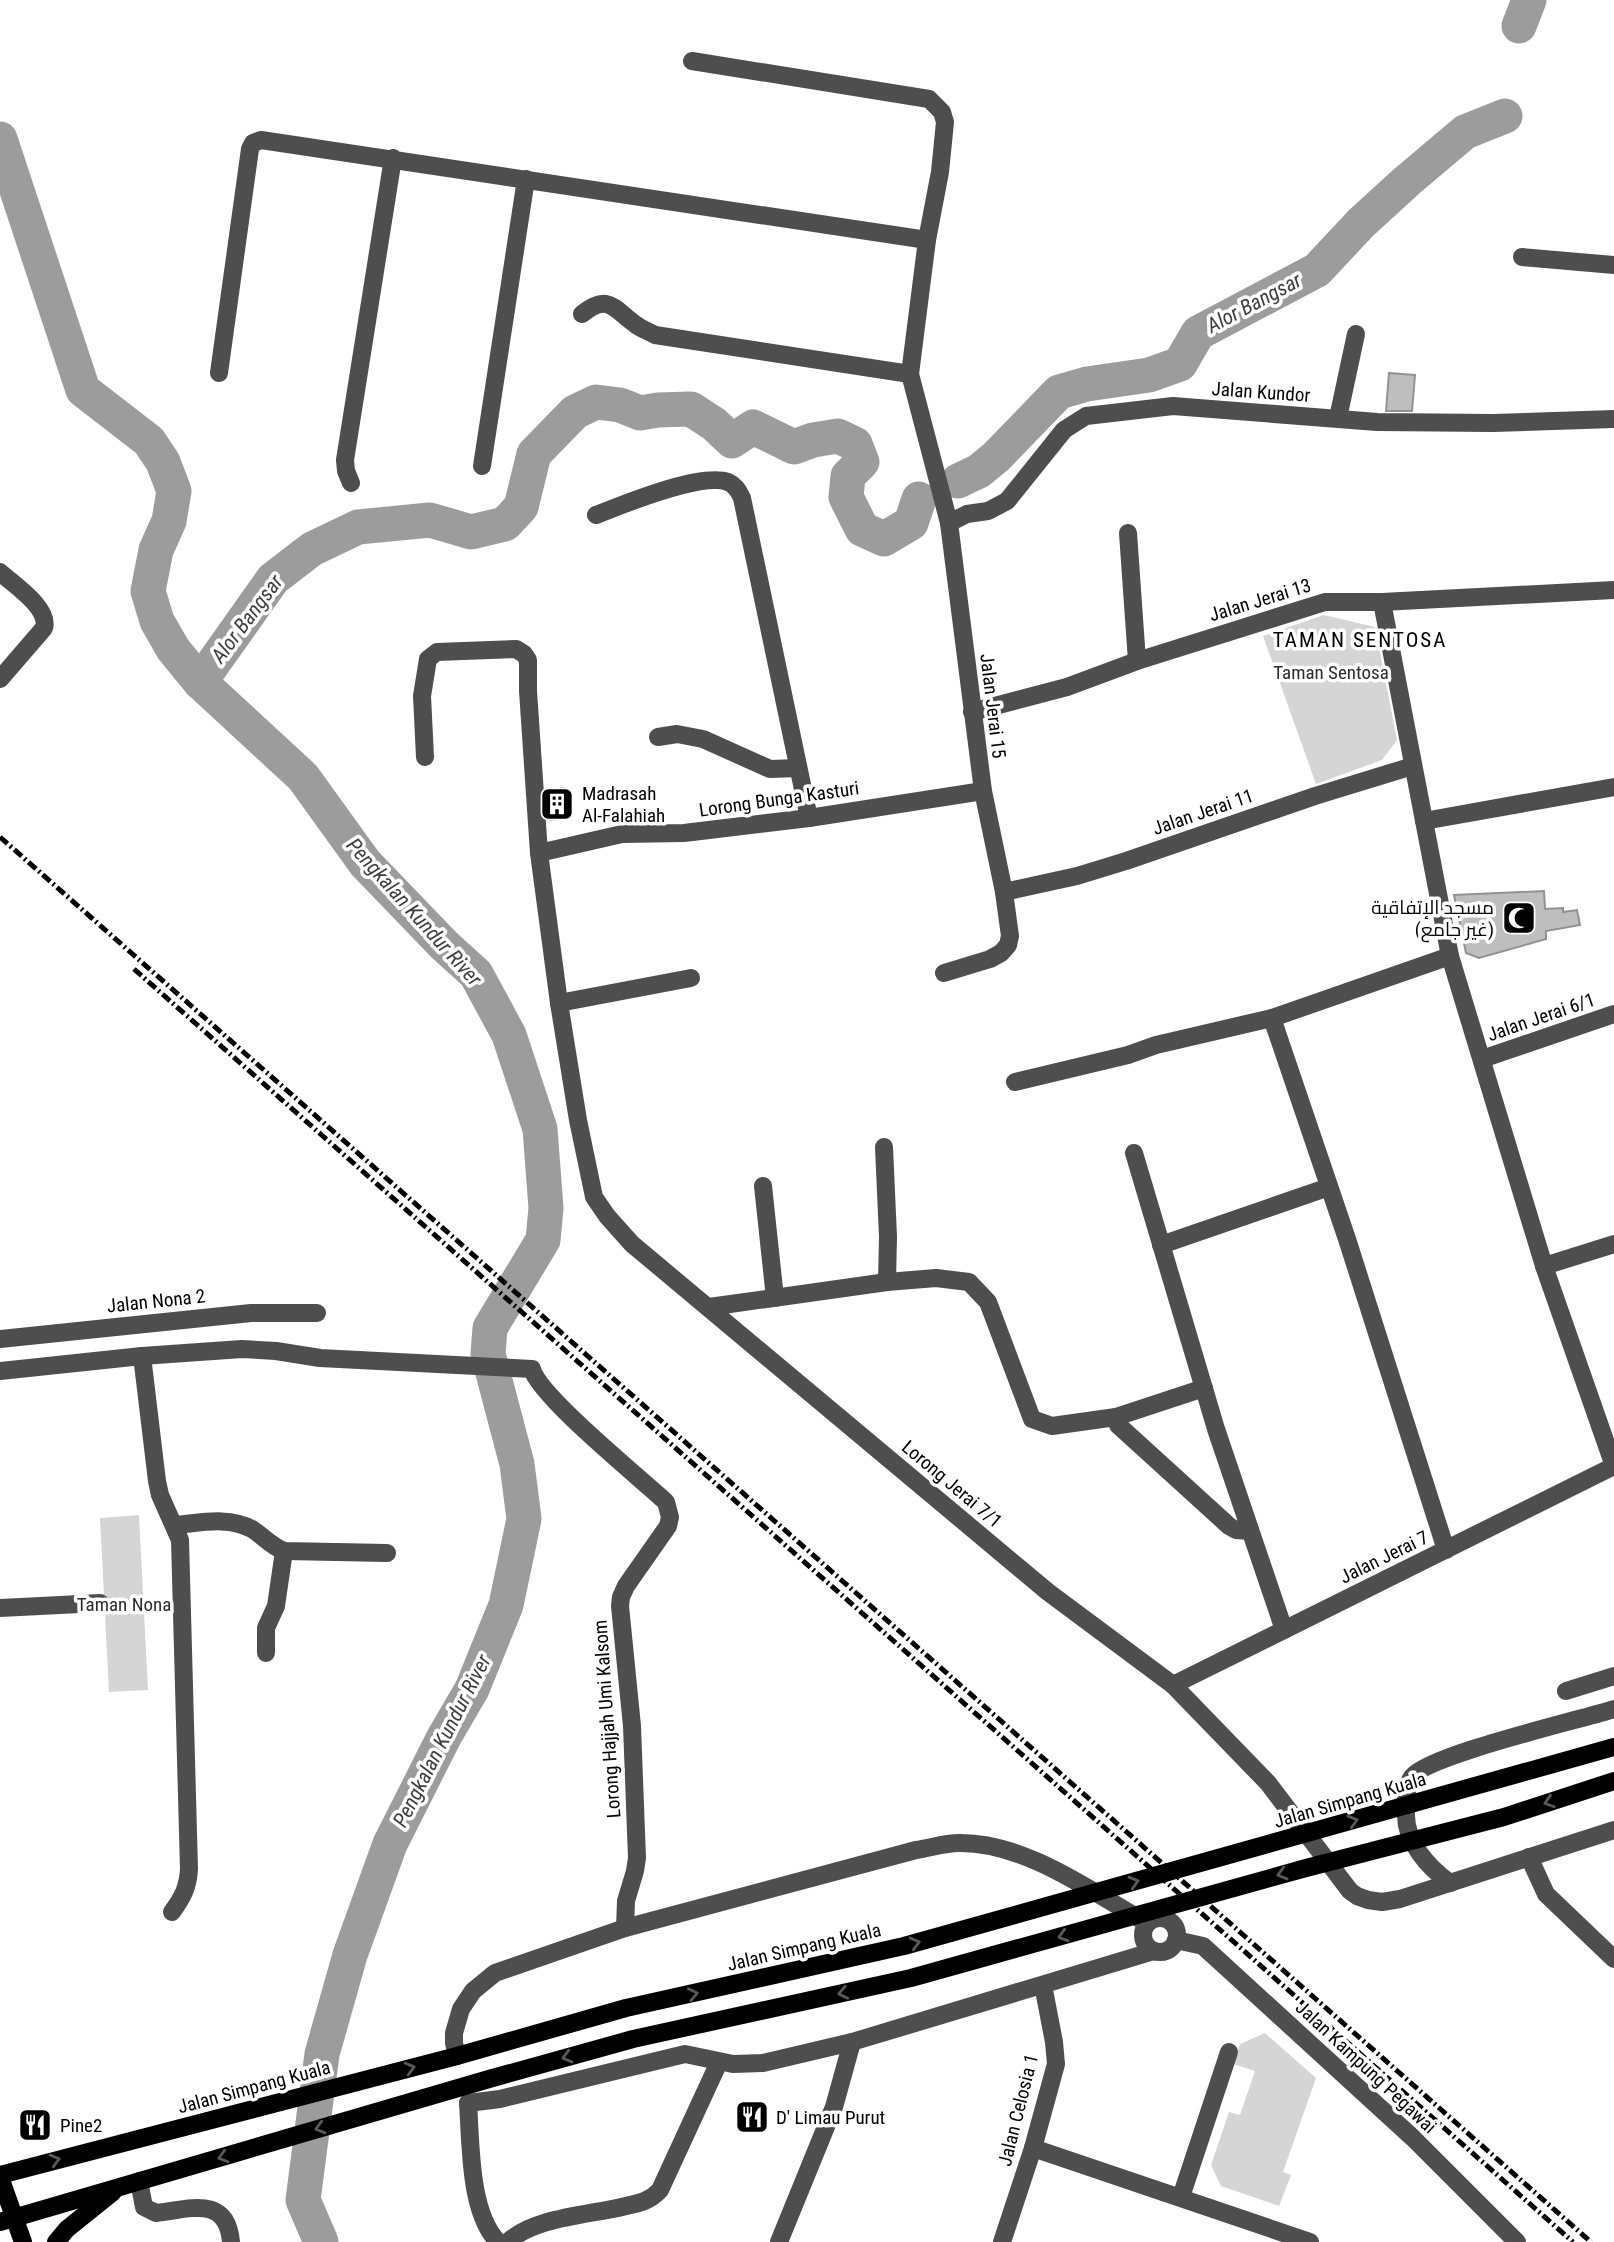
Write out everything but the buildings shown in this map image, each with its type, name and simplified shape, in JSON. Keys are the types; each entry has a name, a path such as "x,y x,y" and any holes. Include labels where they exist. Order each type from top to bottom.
{"main road":[{"name":"Jalan Simpang Kuala","path":"0,2176 457,2056 626,2008 904,1946 1614,1747"},
{"path":"7,2220 633,2039 911,1978 1306,1868 1504,1817 1614,1782"},
{"path":"0,2176 7,2220 23,2242"},
{"path":"56,2242 67,2229 119,2187"}],"street":[{"path":"582,314 593,305 605,303 614,306 637,326 655,335 910,374 927,240 940,172 945,121 942,111 929,99 692,61"},
{"path":"219,373 250,149 261,140 927,240"},
{"path":"351,483 345,460 393,158"},
{"path":"482,466 526,179"},
{"path":"1521,257 1614,265"},
{"path":"1338,418 1356,334"},
{"name":"Jalan Jerai 15","path":"910,374 949,523 982,791 1004,892 1010,936 1008,945 1001,953 944,973"},
{"name":"Jalan Kundor","path":"949,523 967,514 988,511 1007,501 1064,430 1086,416 1172,406 1377,422 1493,423 1614,419"},
{"path":"596,515 662,491 706,480 731,483 738,490 742,498 809,818"},
{"path":"1128,533 1137,661"},
{"path":"0,572 43,612 46,621 44,628 0,679"},
{"name":"Jalan Jerai 13","path":"972,712 1067,687 1137,661 1325,601 1382,602 1614,590"},
{"path":"1382,602 1450,956 1544,1266 1614,1466"},
{"name":"Lorong Jerai 7/1","path":"425,757 422,696 428,659 437,652 516,649 524,654 528,660 539,853 578,1120 594,1197 632,1244 1048,1592 1173,1685 1268,1783 1318,1851 1357,1896 1382,1902 1400,1899 1614,1830"},
{"path":"658,737 677,734 703,739 770,769 798,768"},
{"name":"Jalan Jerai 11","path":"1004,892 1077,876 1126,861 1315,796 1413,766"},
{"path":"1424,821 1614,787"},
{"name":"Lorong Bunga Kasturi","path":"539,853 622,834 684,833 809,818 982,791"},
{"path":"1015,1082 1272,1018 1450,956"},
{"path":"559,1003 691,978"},
{"name":"Jalan Jerai 6/1","path":"1482,1059 1614,1014"},
{"path":"1272,1018 1446,1550"},
{"path":"884,1147 887,1282"},
{"path":"1134,1153 1204,1388 1284,1630"},
{"path":"763,1186 775,1297"},
{"path":"1161,1245 1329,1187"},
{"path":"1544,1266 1614,1244"},
{"path":"709,1307 887,1282 936,1278 970,1282 988,1302 1032,1419 1052,1426 1116,1417 1204,1388"},
{"name":"Jalan Nona 2","path":"0,1339 251,1313 317,1313"},
{"name":"Lorong Hajjah Umi Kalsom","path":"142,1356 242,1349 320,1358 524,1369 569,1415 666,1502 670,1517 668,1526 626,1586 620,1606 632,1726 637,1858 626,1901 625,1928"},
{"path":"0,1371 142,1356 157,1481 180,1540 189,1869 184,1896 172,1912"},
{"path":"1116,1417 1118,1425 1230,1526 1236,1530 1250,1531"},
{"name":"Jalan Jerai 7","path":"1173,1685 1614,1466"},
{"path":"175,1525 216,1521 242,1524 276,1548 284,1550 387,1553"},
{"path":"266,1653 265,1628 276,1606 284,1550"},
{"path":"0,1608 100,1604"},
{"path":"1566,1691 1614,1676"},
{"path":"1450,1883 1436,1872 1419,1852 1406,1821 1407,1790 1412,1776 1423,1767 1455,1754 1614,1709"},
{"path":"457,2056 454,2033 461,2009 472,1991 495,1973 625,1928 916,1850 959,1843 986,1846 1036,1859 1147,1923"},
{"path":"1529,1857 1546,1894 1614,1959"},
{"path":"468,2103 500,2099 671,2056 696,2055 719,2062 747,2065 852,2042 1154,1951 1167,1950 1176,1941 1175,1928 1166,1919 1159,1918 1147,1923"},
{"path":"1147,1923 1143,1936 1148,1948 1154,1951"},
{"name":"Jalan Kampung Pegawai","path":"1176,1941 1203,1946 1413,2138 1517,2242"},
{"name":"Jalan Celosia 1","path":"1002,2242 1033,2148 1055,2064 1055,2042 1043,1985"},
{"path":"779,2242 827,2126 852,2042"},
{"path":"1181,2197 1229,2052"},
{"path":"508,2242 522,2230 652,2199 660,2190 719,2062"},
{"path":"454,2089 468,2103 477,2200 487,2228 498,2242"},
{"path":"1033,2148 1310,2242"},
{"path":"139,2181 144,2207 150,2212 216,2210 224,2216 230,2230 231,2242"}],"green space":[{"name":"Taman Sentosa","path":"1324,615 1375,627 1397,740 1382,760 1316,784 1263,636"},
{"name":"Taman Nona","path":"139,1515 148,1690 109,1692 100,1518"},
{"path":"1265,2033 1316,2078 1283,2172 1291,2175 1279,2206 1221,2186 1211,2165 1229,2112 1240,2115 1255,2071 1233,2064 1240,2044"}],"waterway":[{"name":"Alor Bangsar","path":"1519,26 1529,0"},
{"name":"Alor Bangsar","path":"958,481 979,471 996,457 1059,392 1087,384 1149,375 1180,364 1198,333 1317,270 1361,223 1465,132 1505,116"},
{"name":"Pengkalan Kundur River","path":"0,139 83,390 149,441 163,462 174,491 169,521 156,550 148,591 157,621 173,649 200,682 303,777 365,863 444,945 476,974 509,1035 540,1129 546,1208 543,1240 490,1328 488,1354 517,1464 524,1519 506,1605 472,1689 444,1737 390,1844 350,1955 322,2054 303,2200 321,2242"},
{"name":"Alor Bangsar","path":"200,682 273,579 312,549 358,527 430,520 471,532 505,524 521,507 534,454 575,412 596,402 620,405 640,413 691,409 714,424 732,441 753,427 794,447 813,440 838,436 855,444 862,462 848,476 846,497 862,529 884,539 911,523 919,499"}],"railway":[{"path":"0,837 1591,2242"},
{"path":"134,969 1573,2242"}],"place":[{"name":"Madrasah Al-Falahiah","path":"557,804"},
{"name":"مسجد الإتفاقية (غير جامع)","path":"1519,918"},
{"name":"D' Limau Purut","path":"752,2117"},
{"name":"Pine2","path":"35,2125"}],"district":[{"name":"TAMAN SENTOSA","path":"1360,640"}]}
